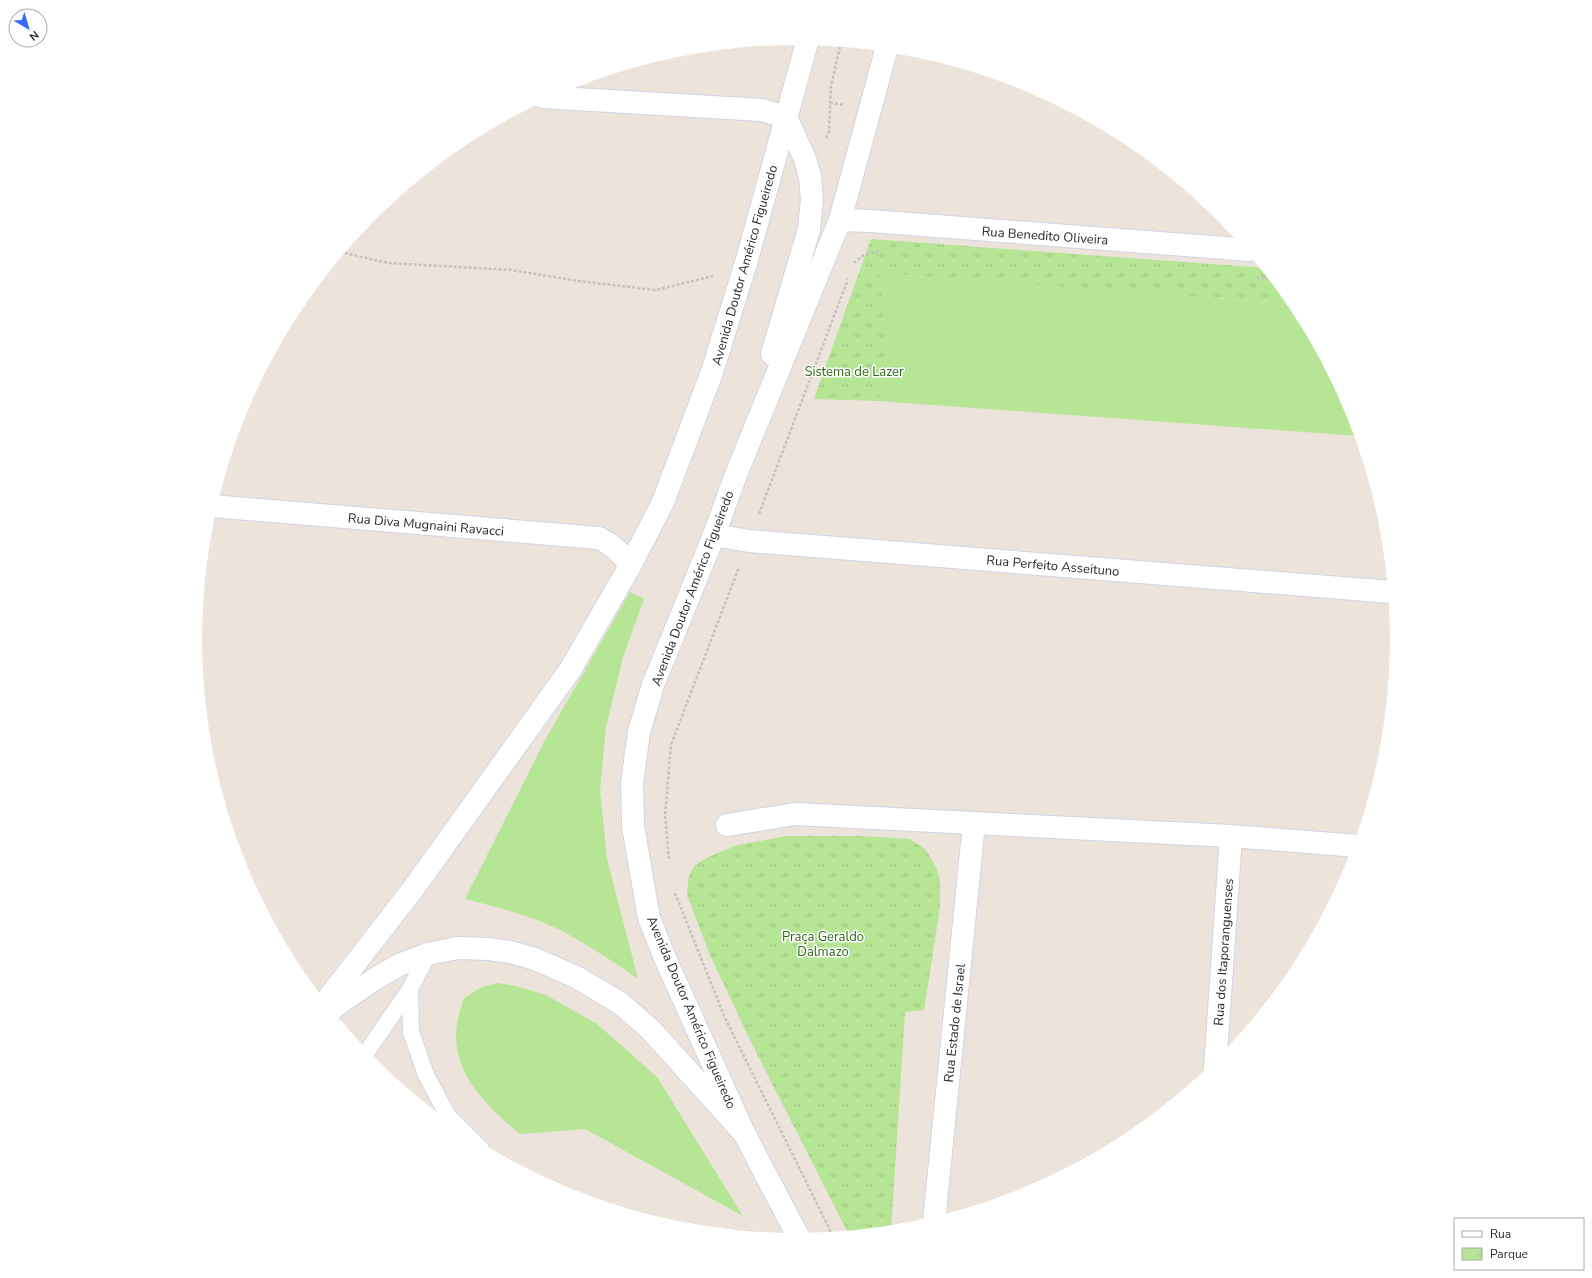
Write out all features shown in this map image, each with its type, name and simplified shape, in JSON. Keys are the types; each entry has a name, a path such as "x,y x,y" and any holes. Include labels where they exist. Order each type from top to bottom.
{"main road":[{"name":"Avenida Doutor Américo Figueiredo","path":"326,1002 413,889 570,670 630,566 663,502 712,372 744,268 806,45"},
{"name":"Avenida Doutor Américo Figueiredo","path":"744,1133 664,956 649,918 633,826 632,783 639,732 653,685 714,535 737,472 840,220 886,52"},
{"path":"762,110 779,102 795,86"},
{"path":"564,93 762,110 786,117 805,159 810,178 812,200 809,229 737,472"},
{"name":"Rua Benedito Oliveira","path":"840,220 871,221 1245,250"},
{"name":"Rua Diva Mugnaini Ravacci","path":"216,508 599,538 611,544 623,556 630,566"},
{"name":"Rua Perfeito Asseituno","path":"714,535 749,541 1388,592"},
{"path":"727,825 795,814 1231,836 1352,846"},
{"name":"Rua Estado de Israel","path":"935,1217 974,823"},
{"name":"Rua dos Itaporanguenses","path":"1216,1059 1231,836"},
{"path":"332,1010 375,979 399,965 428,954 457,948 489,949 510,952 535,959 576,977 620,1003 650,1029 744,1133 796,1233"}],"lane":[{"path":"368,1050 410,989 428,954"},
{"path":"410,989 411,1032 426,1075 448,1116 462,1130"}],"path":[{"path":"810,178 829,131 831,86 840,47"},
{"path":"852,268 855,261 864,255 881,251"},
{"path":"344,253 388,263 511,270 579,281 656,290 744,268"},
{"path":"669,862 665,816 671,745 849,276"},
{"path":"1251,278 1268,279"},
{"path":"674,893 725,1018 831,1232"}],"green space":[{"name":"Sistema de Lazer","path":"871,239 1259,268 1286,303 880,273 886,349 879,401 814,399"},
{"path":"879,273 1286,303 1329,376 1354,436 879,401 886,349"},
{"path":"630,592 644,599 623,657 606,727 600,790 607,859 638,979 589,946 558,929 524,915 465,899 545,740"},
{"name":"Praça Geraldo Dalmazo","path":"788,836 863,836 910,839 926,850 936,867 940,881 940,907 924,1010 905,1012 891,1225 847,1231 750,1040 710,955 687,895 689,876 694,866 708,857 737,845"},
{"path":"497,983 516,986 546,995 597,1024 657,1077 743,1216 585,1129 520,1134 499,1116 480,1096 465,1073 460,1060 456,1041 460,1010 464,998 482,987"}]}
